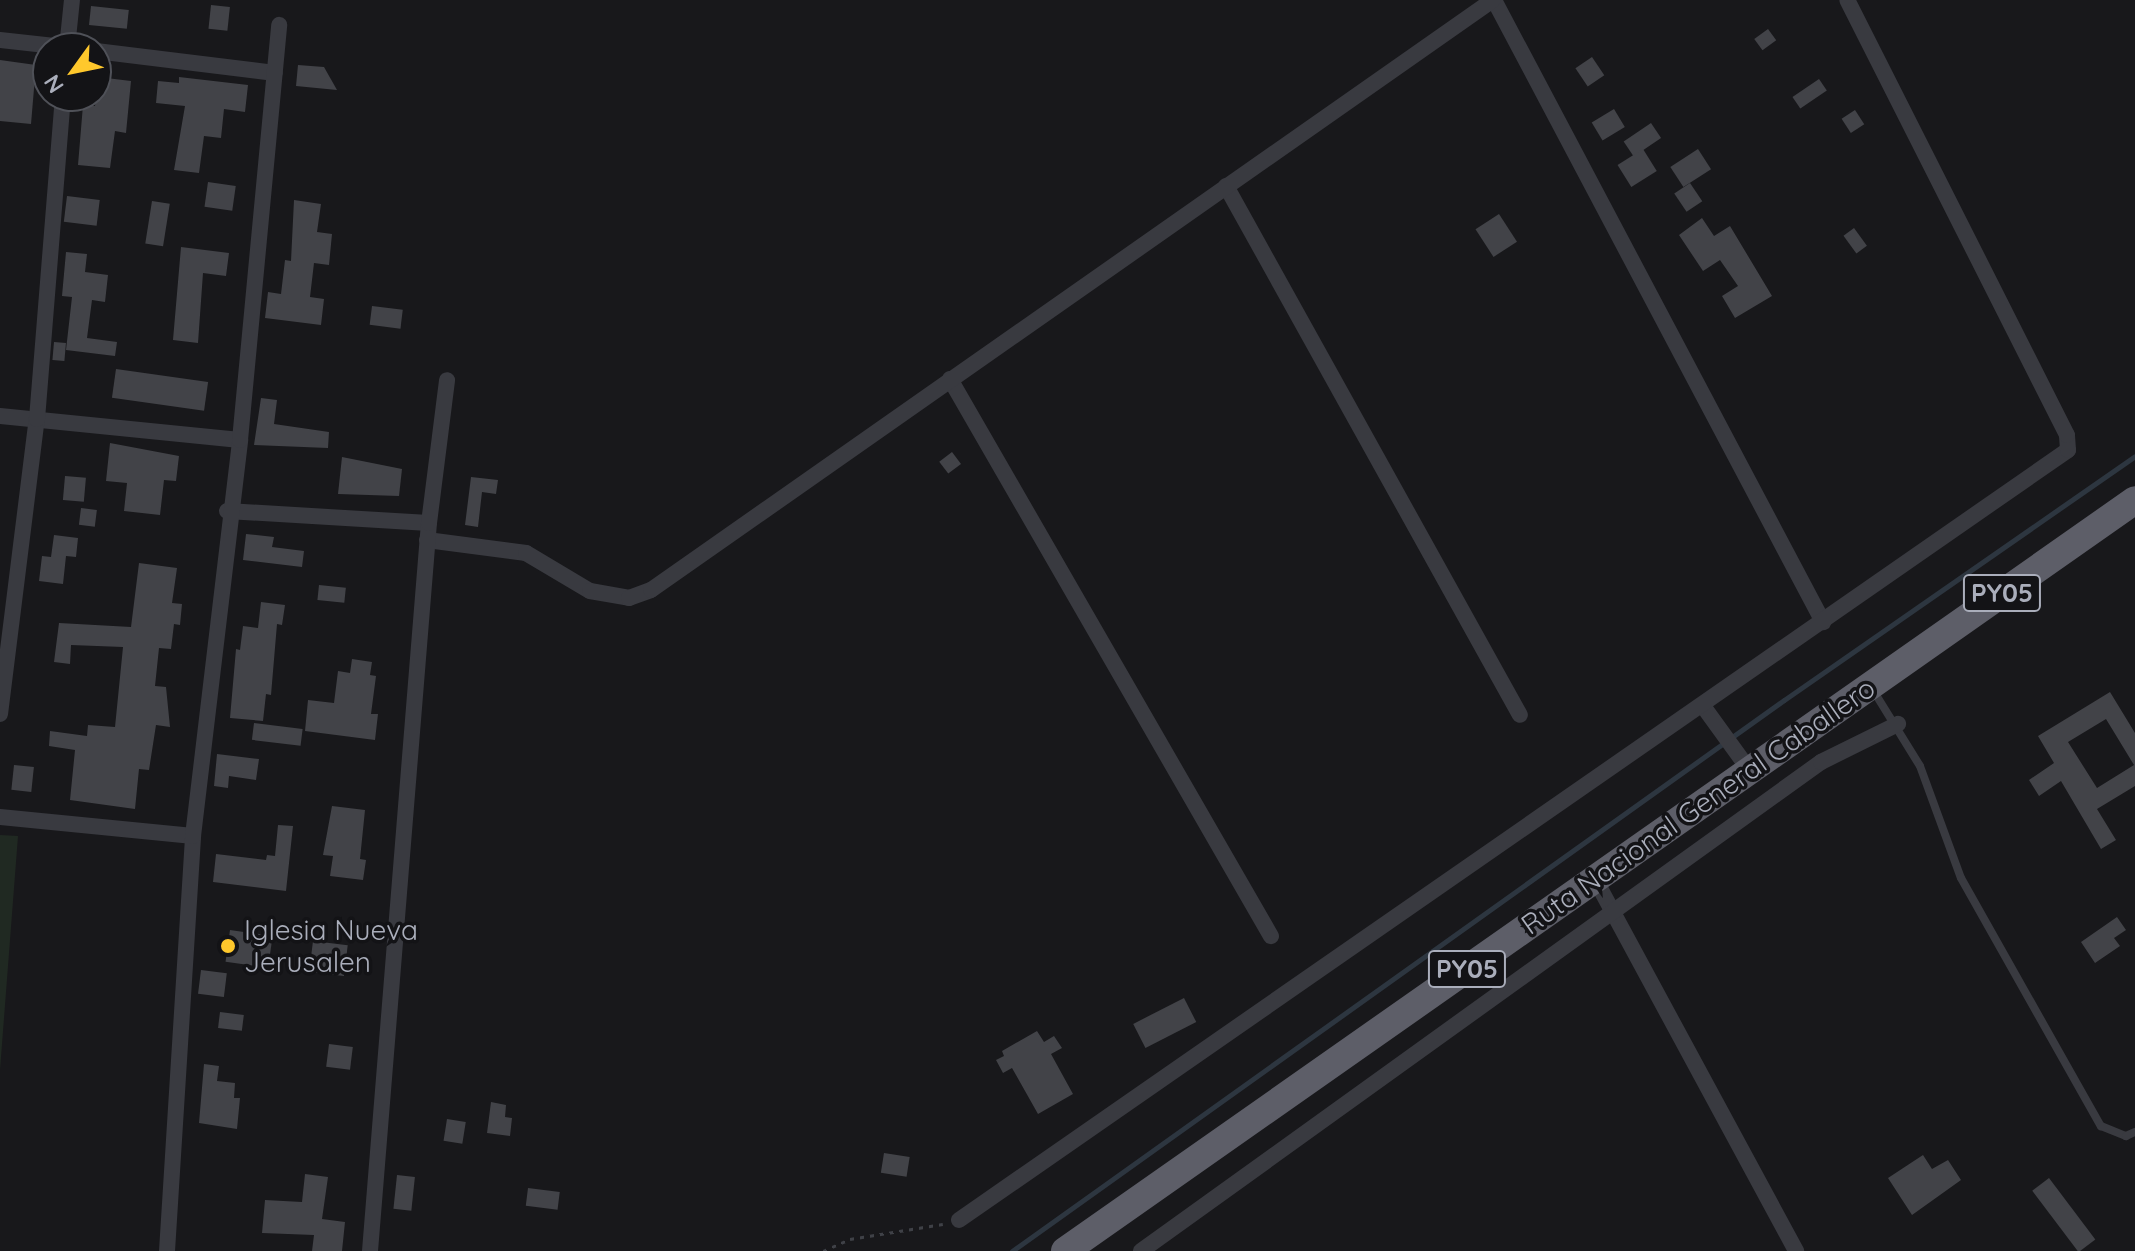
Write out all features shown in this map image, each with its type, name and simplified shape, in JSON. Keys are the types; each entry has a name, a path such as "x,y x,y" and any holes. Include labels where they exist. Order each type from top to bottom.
{"highway":[{"name":"Ruta Nacional General Caballero","path":"1065,1251 1595,879 1742,761 1870,686 2135,500"}],"street":[{"path":"70,32 72,0"},
{"path":"227,511 428,531 526,553 590,591 629,598 651,590 1494,0 1823,622"},
{"path":"959,1220 2068,450 2067,435 1847,0"},
{"path":"167,1251 193,836 227,511 240,440 279,25"},
{"path":"0,40 32,44"},
{"path":"112,53 275,73"},
{"path":"0,714 37,419 62,112"},
{"path":"1226,186 1520,715"},
{"path":"950,379 1271,936"},
{"path":"370,1251 428,531 447,380"},
{"path":"0,416 240,440"},
{"path":"1703,706 1742,761"},
{"path":"1141,1251 1821,762 1898,724"},
{"path":"0,817 193,836"},
{"path":"1595,879 1796,1251"}],"lane":[{"path":"1870,686 1898,724 1920,766 1961,878 2101,1126 2126,1136 2135,1132"}],"path":[{"path":"823,1251 850,1239 959,1220"}],"shaded area":[{"path":"0,835 18,836 0,1070"}],"building":[{"path":"211,5 230,7 227,31 208,29"},
{"path":"91,6 129,10 127,29 89,25"},
{"path":"1768,29 1776,40 1762,50 1754,39"},
{"path":"1592,57 1604,75 1588,86 1575,68"},
{"path":"0,60 32,64 31,124 0,121"},
{"path":"298,65 324,67 337,90 296,86"},
{"path":"179,77 248,85 245,112 224,109 221,138 204,136 199,173 174,170 185,106 156,103 158,81 179,83"},
{"path":"112,79 131,81 126,133 115,131 110,168 78,165 82,112 112,112"},
{"path":"1819,79 1827,91 1800,109 1792,97"},
{"path":"1614,109 1625,127 1603,140 1592,122"},
{"path":"1855,110 1864,124 1851,133 1842,119"},
{"path":"1651,123 1661,138 1634,156 1624,141"},
{"path":"1643,149 1657,171 1631,187 1618,165"},
{"path":"1698,149 1711,169 1683,187 1670,167"},
{"path":"208,182 236,186 232,211 205,207"},
{"path":"1690,183 1702,201 1687,212 1674,194"},
{"path":"67,196 100,200 97,226 64,222"},
{"path":"294,200 321,204 317,232 332,234 329,265 314,263 310,297 324,299 321,325 265,318 268,292 281,294 285,260 291,261"},
{"path":"152,201 170,204 163,246 145,243"},
{"path":"1499,214 1517,242 1493,257 1476,229"},
{"path":"1702,218 1714,236 1730,226 1772,296 1735,318 1722,296 1738,286 1720,260 1703,271 1679,235"},
{"path":"1854,228 1867,246 1856,253 1843,236"},
{"path":"181,247 229,253 226,276 203,273 198,343 173,340"},
{"path":"66,252 87,254 85,272 108,275 105,302 92,300 87,338 117,342 115,356 66,350 72,297 62,296"},
{"path":"372,306 403,310 400,329 370,325"},
{"path":"54,342 66,343 64,361 52,360"},
{"path":"116,369 208,382 204,411 112,398"},
{"path":"261,398 277,400 274,424 329,432 328,448 254,445"},
{"path":"110,443 179,456 176,481 164,480 160,515 124,511 127,483 106,481"},
{"path":"952,452 961,464 948,474 939,462"},
{"path":"342,457 402,469 399,496 338,494"},
{"path":"65,476 86,478 84,502 63,500"},
{"path":"471,477 498,480 496,494 482,492 478,527 465,525"},
{"path":"81,508 97,510 95,527 79,525"},
{"path":"246,534 274,537 272,547 304,551 302,567 243,560"},
{"path":"54,535 78,538 76,557 66,556 63,584 39,581 42,556 51,557"},
{"path":"139,563 177,568 172,603 182,604 180,625 174,624 171,649 159,648 155,686 166,687 170,727 156,725 149,770 139,769 135,809 70,800 75,750 49,746 50,731 87,736 88,725 115,727 123,647 71,645 70,664 54,662 59,623 131,627"},
{"path":"319,585 346,588 344,603 317,600"},
{"path":"261,602 285,605 282,625 277,624 271,695 266,694 263,721 230,718 236,649 240,650 243,626 258,628"},
{"path":"352,659 372,662 370,675 376,676 371,714 378,714 375,740 305,731 308,700 334,703 338,671 350,673"},
{"path":"2110,692 2135,733 2135,786 2097,809 2116,840 2101,849 2061,781 2039,796 2029,780 2054,763 2038,736","holes":["2106,719 2134,765 2097,788 2068,742"]},
{"path":"254,723 303,729 301,746 252,740"},
{"path":"217,754 259,759 256,780 229,776 228,788 214,786"},
{"path":"14,765 34,767 31,792 11,790"},
{"path":"332,806 365,810 360,859 366,860 363,880 330,876 333,856 323,855"},
{"path":"278,825 293,826 286,891 213,882 216,854 266,860 267,855 275,856"},
{"path":"2117,917 2126,930 2114,938 2120,946 2095,963 2081,942"},
{"path":"230,930 273,936 268,968 226,962"},
{"path":"313,941 348,945 344,976 309,972"},
{"path":"201,970 227,973 224,997 198,994"},
{"path":"1184,998 1196,1022 1145,1048 1133,1024"},
{"path":"220,1012 244,1015 242,1031 218,1028"},
{"path":"1037,1031 1044,1042 1054,1036 1062,1048 1051,1054 1073,1094 1038,1114 1012,1068 1003,1073 996,1060 1004,1056 1002,1051"},
{"path":"329,1044 353,1047 350,1070 326,1067"},
{"path":"204,1064 219,1066 217,1081 235,1083 234,1098 240,1098 237,1129 199,1123"},
{"path":"491,1102 506,1105 505,1117 512,1118 510,1136 487,1133"},
{"path":"447,1119 466,1122 462,1144 444,1141"},
{"path":"884,1153 910,1157 907,1177 881,1173"},
{"path":"1923,1155 1932,1169 1948,1160 1961,1180 1912,1215 1888,1178"},
{"path":"305,1174 328,1177 322,1219 345,1222 342,1251 312,1251 314,1235 262,1233 265,1200 302,1202"},
{"path":"397,1175 415,1177 411,1211 393,1209"},
{"path":"2049,1178 2095,1239 2078,1251 2032,1191"},
{"path":"528,1188 560,1192 558,1210 526,1206"}],"waterway":[{"path":"1012,1251 1784,700 2135,456"}],"place":[{"name":"Iglesia Nueva Jerusalen","path":"228,946"}]}
